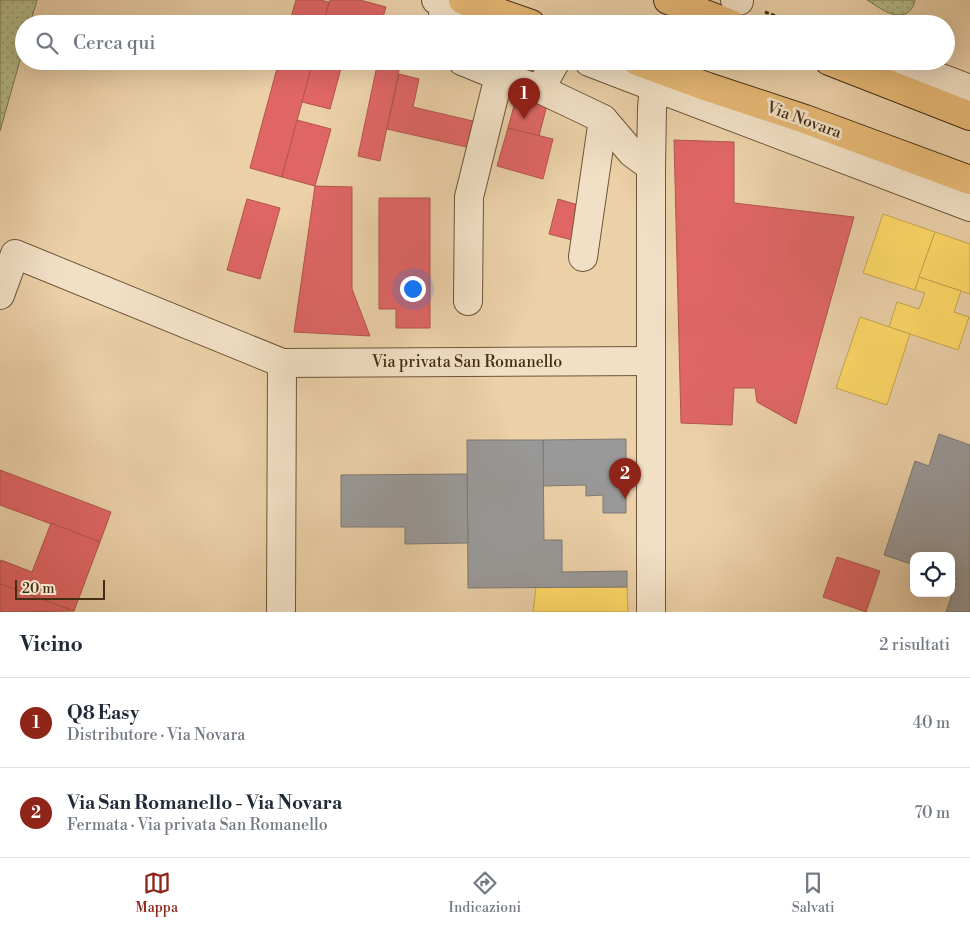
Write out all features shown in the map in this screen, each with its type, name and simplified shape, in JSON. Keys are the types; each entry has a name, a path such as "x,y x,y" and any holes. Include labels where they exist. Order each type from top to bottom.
{"main road":[{"path":"452,8 487,15"},
{"path":"674,10 735,8"},
{"name":"Via Novara","path":"653,70 805,119 970,180"},
{"path":"852,70 970,116"}],"street":[{"path":"484,70 540,90 603,119 632,153 651,167"},
{"path":"540,90 551,70"},
{"path":"652,612 651,167 653,70 970,207"},
{"path":"920,70 970,89"},
{"path":"468,301 469,197 498,76"},
{"path":"583,258 603,119"},
{"name":"Via privata San Romanello","path":"0,295 15,254 282,363 651,361"},
{"path":"281,612 282,363"}],"green space":[{"path":"0,0 37,0 33,15 15,15 15,70 17,70 0,131"},
{"path":"867,0 915,0 914,5 907,13 896,15 883,10"}],"building: Abitazioni":[{"path":"883,214 935,232 915,290 863,273"},
{"path":"935,232 970,244 970,294 919,277"},
{"path":"919,277 961,291 954,312 969,317 958,350 889,327 897,302 919,309 925,293 915,290"},
{"path":"860,317 910,334 887,405 836,388"},
{"path":"536,587 627,587 628,612 533,612"}],"building: Negozi":[{"path":"296,0 329,2 325,15 292,15"},
{"path":"330,0 360,0 386,7 384,15 326,15"},
{"path":"277,70 311,70 282,177 250,168"},
{"path":"311,70 341,70 330,109 302,102"},
{"path":"376,70 399,70 380,161 358,156"},
{"path":"524,70 556,70 539,136 508,128"},
{"path":"399,74 419,79 413,107 477,122 471,148 387,129"},
{"path":"297,120 331,129 315,186 282,177"},
{"path":"508,128 553,139 543,179 497,166"},
{"path":"674,140 734,142 734,203 854,217 796,424 757,402 755,388 734,388 732,425 681,423"},
{"path":"315,186 352,187 352,289 370,336 294,332"},
{"path":"379,198 430,198 430,328 396,328 396,309 379,309"},
{"path":"247,199 280,208 260,279 227,270"},
{"path":"558,199 585,207 576,241 549,234"},
{"path":"0,470 111,512 100,542 0,505"},
{"path":"51,523 100,542 74,611 0,584 1,560 32,572"},
{"path":"837,557 880,571 866,612 823,597"},
{"path":"0,584 74,611 0,612"}],"building: Industria":[{"path":"939,434 970,445 970,612 946,612 951,597 955,597 957,580 955,579 955,552 910,552 910,564 884,555 915,461 929,466"},
{"path":"626,439 626,513 603,513 603,495 586,496 586,485 543,486 543,440"},
{"path":"467,440 543,440 544,540 562,540 562,572 627,571 627,587 468,588"},
{"path":"467,474 468,543 405,544 405,527 341,527 341,475"}],"place":[{"name":"Q8 Easy","path":"524,119"},
{"name":"Via San Romanello - Via Novara","path":"625,499"}]}
